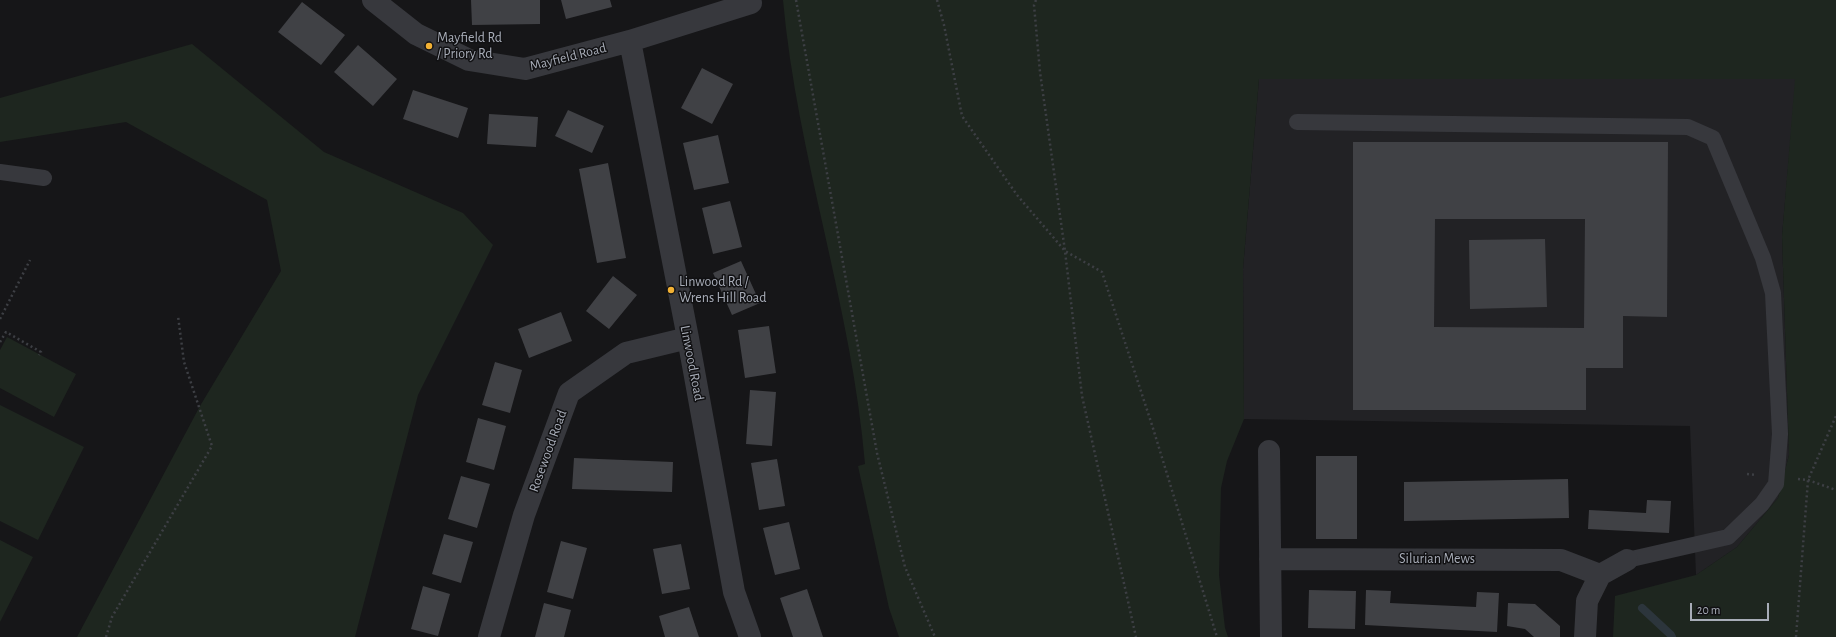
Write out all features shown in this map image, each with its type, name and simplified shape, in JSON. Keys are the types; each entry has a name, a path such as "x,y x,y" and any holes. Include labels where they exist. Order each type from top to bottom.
{"street":[{"name":"Mayfield Road","path":"373,0 416,34 469,60 525,69 630,41 751,2"},
{"name":"Linwood Road","path":"630,41 688,338 734,592 750,637"},
{"name":"Rosewood Road","path":"489,637 524,515 569,393 626,353 688,338"},
{"path":"1269,451 1271,637"},
{"name":"Silurian Mews","path":"1270,559 1561,560 1600,575"},
{"path":"1585,637 1587,601 1600,575 1628,560"}],"lane":[{"path":"1297,122 1688,127 1713,138 1763,258 1773,292 1780,434 1776,484 1762,504 1728,537 1628,560"},
{"path":"0,172 44,178"}],"path":[{"path":"796,0 877,453 905,567 935,637"},
{"path":"937,0 944,25 962,116 1017,196 1065,251 1102,272 1152,425 1218,637"},
{"path":"1036,0 1034,5 1040,72 1065,251 1082,396 1136,637"},
{"path":"0,319 30,260"},
{"path":"106,637 112,617 212,446 184,362 178,316"},
{"path":"0,342 6,332 41,352 39,355"},
{"path":"1796,637 1808,480 1836,416"},
{"path":"1808,480 1836,490"}],"shaded area":[{"path":"783,0 1836,0 1836,637 1613,637 1615,596 1696,575 1737,547 1778,498 1789,455 1782,236 1795,79 1259,79 1243,269 1244,419 1227,461 1221,488 1219,575 1225,628 1228,637 899,637 889,608 858,466 865,464 849,347 800,117 790,59"},
{"path":"192,44 324,152 463,213 493,245 418,395 355,637 77,637 200,406 281,271 267,200 126,122 0,142 0,98"},
{"path":"1259,79 1796,79 1782,236 1789,455 1778,498 1737,547 1696,575 1690,426 1244,419 1243,269"},
{"path":"7,337 76,374 54,417 0,388 0,350"},
{"path":"0,405 84,447 38,540 0,521"},
{"path":"0,540 33,557 0,622"}],"building":[{"path":"471,0 540,0 540,24 472,25"},
{"path":"561,0 610,0 612,7 566,19"},
{"path":"302,2 345,35 321,65 278,32"},
{"path":"358,45 397,79 373,106 334,72"},
{"path":"702,68 733,84 712,124 681,108"},
{"path":"413,90 468,108 458,138 403,119"},
{"path":"568,110 604,126 592,153 555,136"},
{"path":"489,114 538,117 536,147 487,144"},
{"path":"718,135 729,183 694,190 683,143"},
{"path":"1353,142 1668,142 1667,317 1623,316 1623,368 1586,368 1586,410 1353,410","holes":["1435,219 1585,219 1584,328 1434,327"]},
{"path":"608,163 626,258 597,263 579,169"},
{"path":"730,201 742,247 713,254 702,208"},
{"path":"1545,239 1547,307 1470,309 1469,240"},
{"path":"741,261 760,303 732,315 713,273"},
{"path":"613,276 637,295 609,329 586,311"},
{"path":"561,312 572,341 529,358 518,329"},
{"path":"769,326 776,373 745,378 738,330"},
{"path":"495,362 522,370 510,413 482,405"},
{"path":"750,390 776,392 772,446 746,444"},
{"path":"478,418 506,426 494,470 466,462"},
{"path":"1316,456 1357,456 1357,539 1316,539"},
{"path":"574,458 673,462 672,492 572,489"},
{"path":"777,459 785,506 759,510 751,463"},
{"path":"461,476 490,484 477,528 448,519"},
{"path":"1568,479 1569,518 1404,521 1404,482"},
{"path":"1647,500 1671,501 1669,533 1588,529 1589,510 1646,513"},
{"path":"789,522 800,569 775,575 763,528"},
{"path":"444,534 473,542 461,583 432,574"},
{"path":"561,541 587,548 573,599 547,592"},
{"path":"681,544 690,589 662,594 653,549"},
{"path":"423,586 450,594 438,636 411,629"},
{"path":"807,589 823,637 793,637 780,598"},
{"path":"1309,590 1356,591 1355,629 1308,628"},
{"path":"1366,590 1391,591 1390,603 1476,607 1477,592 1499,593 1497,632 1365,625"},
{"path":"544,603 571,610 564,637 535,637"},
{"path":"1508,603 1535,604 1560,626 1560,637 1534,637 1525,629 1507,626"},
{"path":"689,607 699,637 665,637 659,616"}],"waterway":[{"path":"1642,608 1672,637"}],"place":[{"name":"Mayfield Rd / Priory Rd","path":"429,46"},
{"name":"Linwood Rd / Wrens Hill Road","path":"671,290"}]}
